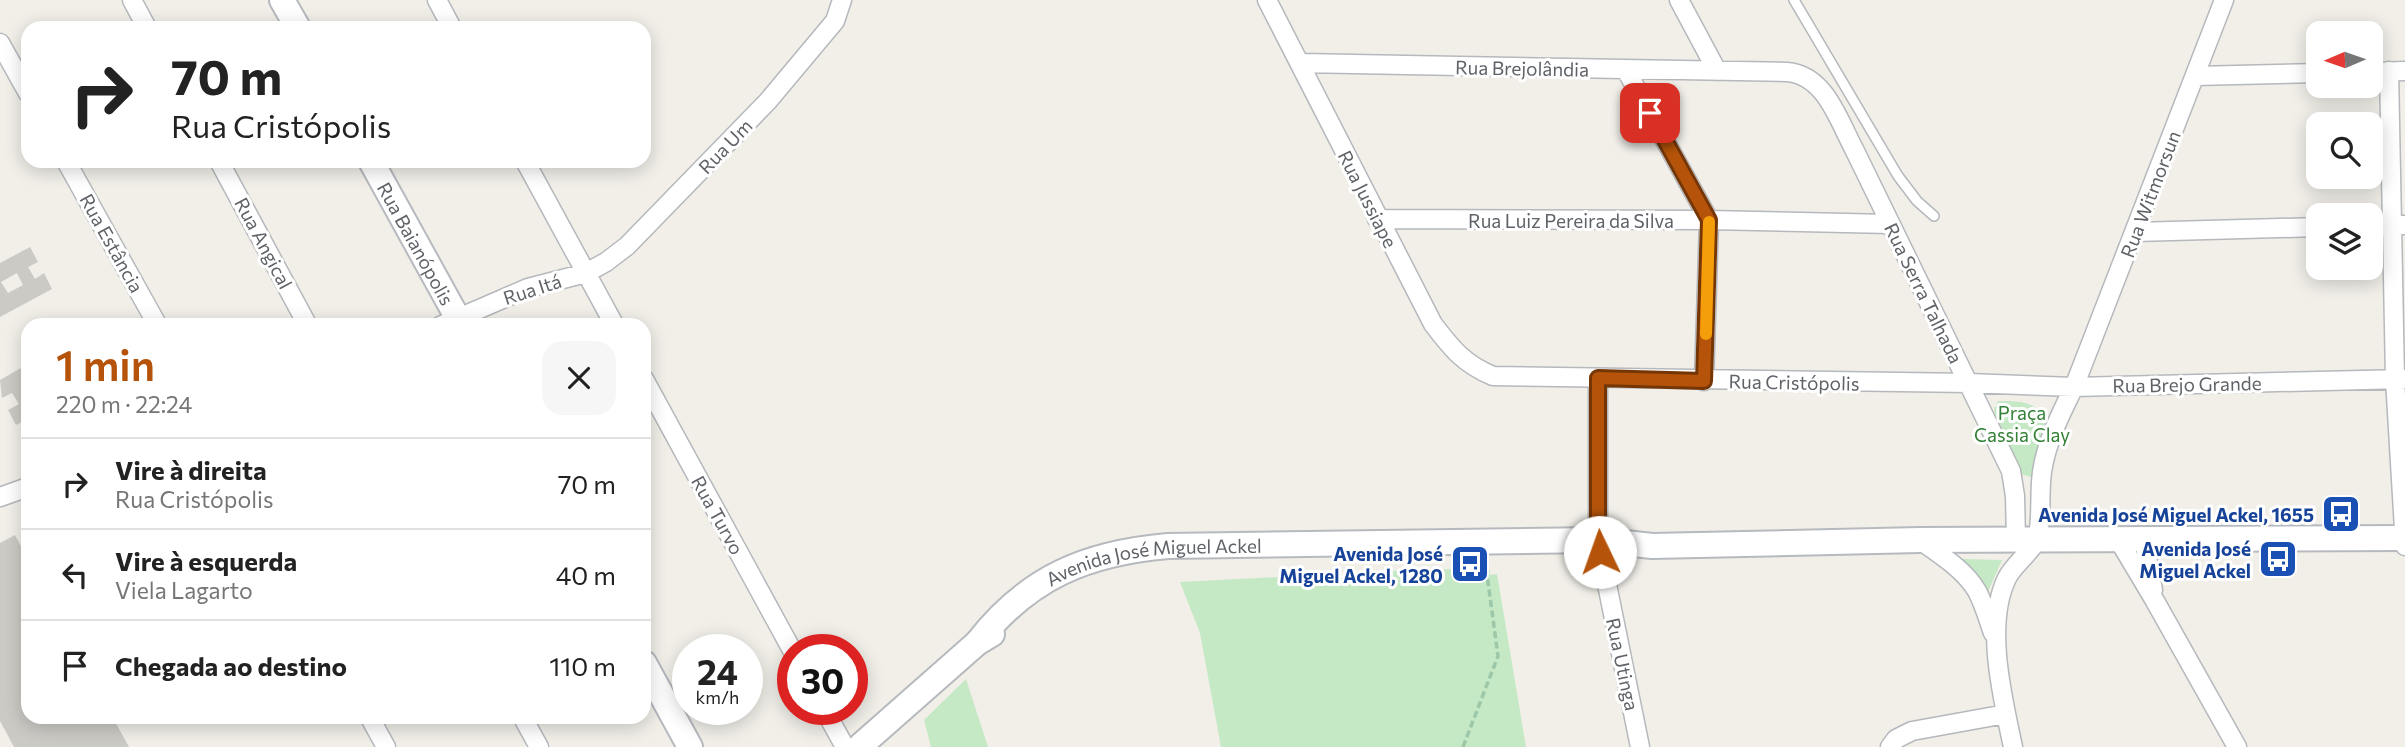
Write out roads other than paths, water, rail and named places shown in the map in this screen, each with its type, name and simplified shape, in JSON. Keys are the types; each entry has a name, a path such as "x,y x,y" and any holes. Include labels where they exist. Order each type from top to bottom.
{"street":[{"path":"132,0 143,21"},
{"path":"282,0 294,21"},
{"path":"437,0 448,21"},
{"name":"Rua Um","path":"586,273 627,246 768,102 835,21 842,0"},
{"path":"835,21 854,0"},
{"name":"Rua Jussiape","path":"1267,0 1377,219 1439,332 1451,349 1473,368 1493,376"},
{"path":"1679,0 1717,71"},
{"name":"Rua Witmorsun","path":"2074,387 2224,0"},
{"path":"0,43 21,80"},
{"name":"Rua Brejolândia","path":"1300,64 1787,72"},
{"path":"1626,70 1709,220 1704,381"},
{"path":"2389,71 2399,225 2405,541"},
{"name":"Rua Serra Talhada","path":"1787,72 1807,76 1817,83 1826,97 1969,383 2014,483 2027,540"},
{"path":"2195,76 2306,73"},
{"name":"Rua Estância","path":"70,168 154,318"},
{"name":"Rua Angical","path":"223,168 304,318"},
{"name":"Rua Baianópolis","path":"375,168 450,318"},
{"path":"529,168 611,318"},
{"name":"Rua Luiz Pereira da Silva","path":"1377,219 1709,220 1890,224"},
{"path":"2135,232 2306,227"},
{"name":"Rua Itá","path":"464,318 528,288 586,273"},
{"name":"Rua Cristópolis","path":"1493,376 1969,383"},
{"name":"Rua Utinga","path":"1598,378 1599,546 1640,747"},
{"name":"Rua Brejo Grande","path":"1969,383 2074,387 2400,379"},
{"path":"2013,747 1996,643 1998,607 2006,579 2021,557 2027,540 2042,469 2051,440 2074,387"},
{"name":"Rua Turvo","path":"651,392 783,634"},
{"path":"2014,483 2041,482"},
{"path":"0,497 21,490"},
{"path":"2118,539 2237,747"},
{"name":"Avenida José Miguel Ackel","path":"978,643 1006,610 1041,583 1084,562 1129,550 1168,546 1652,546 2118,539 2405,541"},
{"path":"1920,540 1957,568 1977,591 1996,643"},
{"path":"2144,540 2155,601"},
{"name":"Avenida José Miguel Ackel","path":"859,747 978,643 1035,602 1096,574 1132,565 1191,560 1484,554 1599,546"},
{"path":"651,676 690,747"},
{"path":"1890,747 1896,739 1912,731 2006,713"},
{"path":"373,724 386,747"},
{"path":"526,724 539,747"},
{"path":"833,725 845,747"}],"lane":[{"path":"1794,0 1898,176 1917,201 1934,215"}],"place":[{"name":"Avenida José Miguel Ackel, 1655","path":"2341,514"},
{"name":"Avenida José Miguel Ackel","path":"2278,559"},
{"name":"Avenida José Miguel Ackel, 1280","path":"1470,564"}],"park label":[{"name":"Praça Cassia Clay","path":"2022,423"}]}
